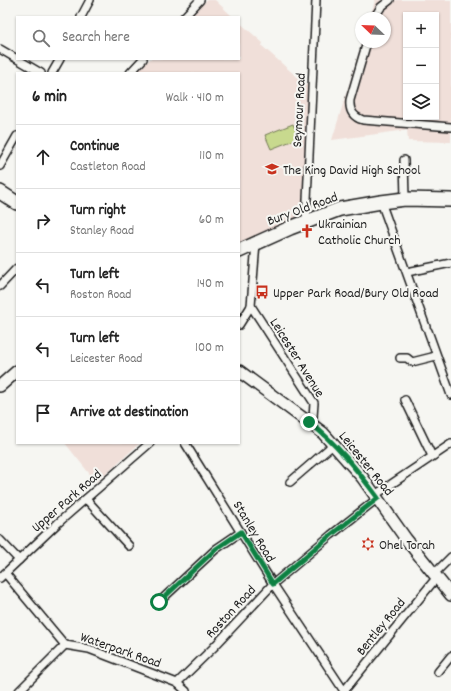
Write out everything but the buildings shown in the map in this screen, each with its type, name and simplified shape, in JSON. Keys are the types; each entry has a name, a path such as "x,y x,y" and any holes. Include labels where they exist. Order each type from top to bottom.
{"highway":[{"path":"0,192 16,202"},
{"name":"Bury Old Road","path":"240,250 256,242 340,209 405,199 451,200"}],"main road":[{"path":"0,386 16,372"},
{"name":"Leicester Road","path":"240,372 309,422 334,444 377,496 406,539 451,595"}],"street":[{"path":"82,16 90,0"},
{"path":"185,16 200,0"},
{"name":"Seymour Road","path":"306,222 316,0"},
{"path":"378,12 381,7 390,0"},
{"path":"365,48 350,100 350,107 354,116 363,120 451,127"},
{"path":"0,49 16,58"},
{"path":"19,60 39,72"},
{"path":"53,72 59,60"},
{"path":"131,72 142,60"},
{"path":"0,166 16,138"},
{"path":"404,160 405,199"},
{"path":"381,202 451,394"},
{"path":"240,323 251,306 256,242"},
{"path":"406,272 451,263"},
{"path":"0,286 16,269"},
{"name":"Leicester Avenue","path":"251,306 314,403 313,418 309,422"},
{"path":"400,358 407,358 411,366 436,356"},
{"path":"405,400 432,456"},
{"name":"Upper Park Road","path":"2,576 149,444"},
{"name":"Stanley Road","path":"186,444 273,584 344,691"},
{"path":"290,482 334,444"},
{"name":"Roston Road","path":"177,683 213,648 273,584 377,496 451,444"},
{"path":"86,499 129,546"},
{"path":"159,602 216,549 241,532"},
{"path":"0,540 19,560"},
{"name":"Bentley Road","path":"344,691 451,557"},
{"name":"Waterpark Road","path":"2,576 65,645 89,649 177,683 186,691"},
{"path":"19,691 65,645"},
{"path":"438,672 451,656"}],"shaded area":[{"path":"207,0 215,0 232,16 191,16"},
{"path":"375,0 451,0 451,142 408,141 407,130 332,140 360,48 391,48 391,12 372,12"},
{"name":"The King David High School","path":"240,23 263,43 262,46 308,85 302,215 240,243 240,72 137,72 149,60 240,60"},
{"path":"66,444 139,444 96,482"}],"green space":[{"path":"293,124 299,138 271,149 265,135"}],"place":[{"name":"The King David High School","path":"272,169"},
{"name":"Ukrainian Catholic Church","path":"307,231"},
{"name":"Upper Park Road/Bury Old Road","path":"262,292"},
{"name":"Ohel Torah","path":"368,544"}],"route":[{"path":"159,602 216,549 241,532 273,584 378,498 334,444 309,422"}]}
